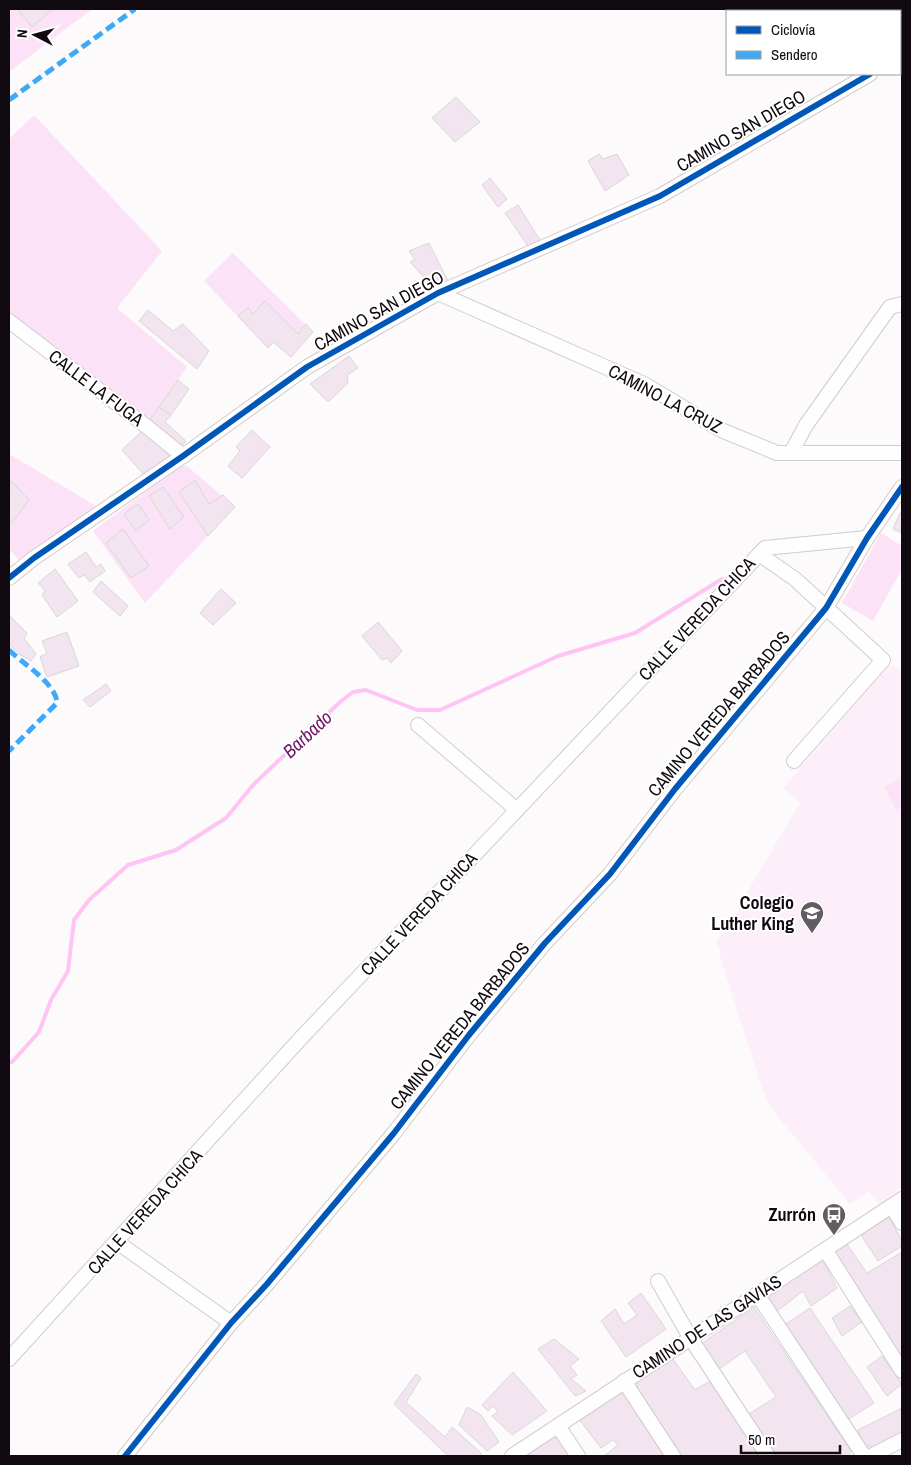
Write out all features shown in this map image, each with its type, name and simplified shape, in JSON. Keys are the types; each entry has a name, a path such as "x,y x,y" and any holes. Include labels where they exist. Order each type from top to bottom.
{"street":[{"name":"CAMINO SAN DIEGO","path":"9,578 34,558 183,456 307,367 438,293 660,196 868,75"},
{"name":"CAMINO LA CRUZ","path":"438,293 646,385 721,430 776,453 902,453"},
{"path":"791,453 806,425 890,307 902,304"},
{"name":"CALLE LA FUGA","path":"9,321 183,456"},
{"name":"CAMINO VEREDA BARBADOS","path":"125,1456 231,1324 394,1133 469,1035 534,957 610,874 675,789 826,608 867,538 902,487"},
{"name":"CALLE VEREDA CHICA","path":"9,1360 301,1038 765,548 867,538"},
{"path":"759,554 795,579 883,660 794,762"},
{"path":"418,725 517,810"},
{"path":"897,1203 902,1223"},
{"name":"CAMINO DE LAS GAVIAS","path":"512,1456 897,1203"},
{"path":"117,1242 231,1324"},
{"path":"826,1251 902,1370"},
{"path":"658,1281 691,1338 768,1456"},
{"path":"757,1294 864,1456"},
{"path":"624,1381 673,1456"},
{"path":"558,1426 578,1456"},
{"path":"871,1456 902,1440"}],"shaded area":[{"path":"9,9 92,9 9,72"},
{"path":"34,115 162,251 117,308 187,367 146,426 9,320 9,139"},
{"path":"233,253 313,332 291,357 274,342 268,348 204,281"},
{"path":"9,454 96,506 21,562 9,549"},
{"path":"180,466 187,466 235,507 145,603 93,531"},
{"path":"881,533 902,546 902,569 873,621 842,603"},
{"name":"Colegio Luther King","path":"888,666 896,666 902,674 902,1187 879,1204 868,1192 850,1204 773,1111 764,1094 716,942 739,910 740,904 800,803 783,788"},
{"path":"902,777 902,807 896,810 884,787"}],"building":[{"path":"17,9 50,9 52,10 32,27"},
{"path":"456,97 480,122 455,142 432,118"},
{"path":"599,154 603,159 617,154 629,175 605,191 588,161"},
{"path":"490,178 507,199 498,207 482,185"},
{"path":"518,205 540,240 528,246 505,213"},
{"path":"429,243 449,283 435,289 410,262 415,260 409,251"},
{"path":"265,301 298,334 306,324 313,332 291,357 273,342 268,348 238,316 248,308 253,314"},
{"path":"148,310 173,331 183,324 209,351 197,369 139,321"},
{"path":"349,356 358,368 347,375 348,383 328,402 310,384"},
{"path":"178,380 189,389 171,415 159,407"},
{"path":"159,407 171,415 165,422 186,441 179,449 149,421"},
{"path":"144,429 171,455 145,476 122,450"},
{"path":"252,430 270,447 242,478 228,466 240,451 236,447"},
{"path":"10,480 29,500 12,523 9,521"},
{"path":"195,480 209,504 223,495 235,507 208,536 179,492"},
{"path":"163,487 184,517 170,529 149,496"},
{"path":"138,504 149,520 136,531 124,514"},
{"path":"900,513 902,514 902,533 893,529"},
{"path":"123,529 149,566 131,578 106,543"},
{"path":"86,552 96,567 101,564 105,571 90,582 84,575 79,578 68,564"},
{"path":"55,569 78,601 57,617 42,595 45,591 38,583"},
{"path":"101,581 128,606 120,616 93,592"},
{"path":"221,589 236,603 213,625 200,613"},
{"path":"9,615 27,633 24,638 36,654 31,661 19,654 9,644"},
{"path":"378,622 402,651 391,663 387,658 382,660 362,636"},
{"path":"67,632 79,666 47,677 40,657 47,653 42,641"},
{"path":"106,684 111,691 90,707 83,700"},
{"path":"889,1217 902,1241 902,1246 878,1261 861,1235"},
{"path":"847,1244 867,1273 902,1252 902,1363 833,1253"},
{"path":"816,1261 824,1263 837,1288 811,1306 803,1291 776,1312 767,1299"},
{"path":"641,1293 666,1329 626,1357 601,1321 615,1309 624,1324 637,1315 628,1303"},
{"path":"850,1306 862,1322 842,1336 832,1318"},
{"path":"754,1307 851,1451 849,1456 776,1456 749,1414 776,1397 745,1351 719,1369 701,1344"},
{"path":"810,1308 874,1403 847,1420 786,1324"},
{"path":"554,1339 579,1359 570,1366 577,1375 571,1379 586,1391 575,1396 538,1349"},
{"path":"882,1356 902,1384 887,1396 867,1367"},
{"path":"673,1359 695,1390 710,1381 760,1456 679,1456 636,1393 638,1381"},
{"path":"513,1372 547,1411 512,1435 492,1416 498,1412 493,1406 488,1411 482,1405"},
{"path":"416,1374 421,1378 406,1402 445,1437 452,1427 481,1453 480,1456 448,1456 394,1404"},
{"path":"623,1392 666,1456 604,1456 618,1445 613,1440 601,1448 579,1419"},
{"path":"467,1407 481,1415 499,1442 487,1451 459,1425"},
{"path":"902,1408 902,1432 872,1447 864,1445 858,1430"},
{"path":"556,1435 570,1456 522,1456"}],"waterway":[{"name":"Barbado","path":"9,1062 12,1062 39,1032 51,1000 68,971 74,920 89,900 128,865 176,850 226,818 254,784 340,702 353,692 366,690 417,710 440,710 558,656 635,633 722,579"}],"marked path":[{"path":"9,100 135,9"},
{"path":"9,650 45,681 51,688 57,703 9,751"}],"cycle path":[{"path":"9,578 34,558 183,456 307,367 438,293 660,196 868,75"},
{"path":"125,1456 231,1323 267,1284 394,1133 469,1035 545,943 610,874 675,789 826,608 867,538 902,487"}],"place":[{"name":"Colegio Luther King","path":"812,934"},
{"name":"Zurrón","path":"834,1236"}]}
